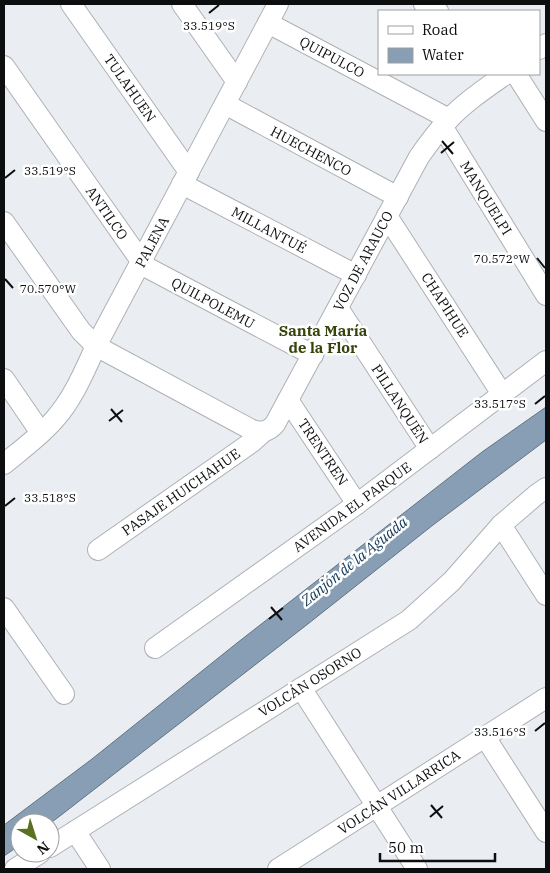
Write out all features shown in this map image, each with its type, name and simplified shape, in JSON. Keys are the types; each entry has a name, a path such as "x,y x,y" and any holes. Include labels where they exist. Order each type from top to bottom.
{"street":[{"name":"TULAHUEN","path":"71,4 186,178"},
{"path":"182,4 237,82"},
{"name":"PALENA","path":"4,464 41,433 63,408 278,4"},
{"path":"424,4 436,10"},
{"name":"QUIPULCO","path":"268,23 446,123"},
{"name":"ANTILCO","path":"4,66 141,261"},
{"name":"VOZ DE ARAUCO","path":"263,432 272,428 275,424 419,157 446,123 474,97 505,75"},
{"path":"517,75 546,122"},
{"name":"HUECHENCO","path":"225,104 398,197"},
{"name":"MANQUELPI","path":"446,123 546,295"},
{"name":"MILLANTUÉ","path":"186,178 356,276"},
{"name":"CHAPIHUE","path":"387,216 502,394"},
{"path":"4,222 82,331 96,346 252,430 263,432"},
{"name":"QUILPOLEMU","path":"141,261 156,273 312,355"},
{"name":"PILLANQUÉN","path":"338,308 430,449"},
{"name":"AVENIDA EL PARQUE","path":"155,648 357,504 546,361"},
{"path":"4,379 41,433"},
{"name":"TRENTREN","path":"288,400 357,504"},
{"name":"PASAJE HUICHAHUE","path":"98,550 252,442 263,432"},
{"name":"VOLCÁN OSORNO","path":"60,841 409,620 452,581 501,524 546,488"},
{"path":"501,524 546,596"},
{"path":"4,608 64,694"},
{"path":"301,688 417,869"},
{"name":"VOLCÁN VILLARRICA","path":"278,869 546,698"},
{"path":"485,737 546,832"},
{"path":"75,831 100,869"}],"water":[{"name":"Zanjón de la Aguada","path":"546,407 546,440 433,525 60,816 60,813 20,813 92,759 482,452"},
{"path":"10,820 10,852 4,856 4,825"}],"district":[{"name":"Santa María de la Flor","path":"323,338"}]}
